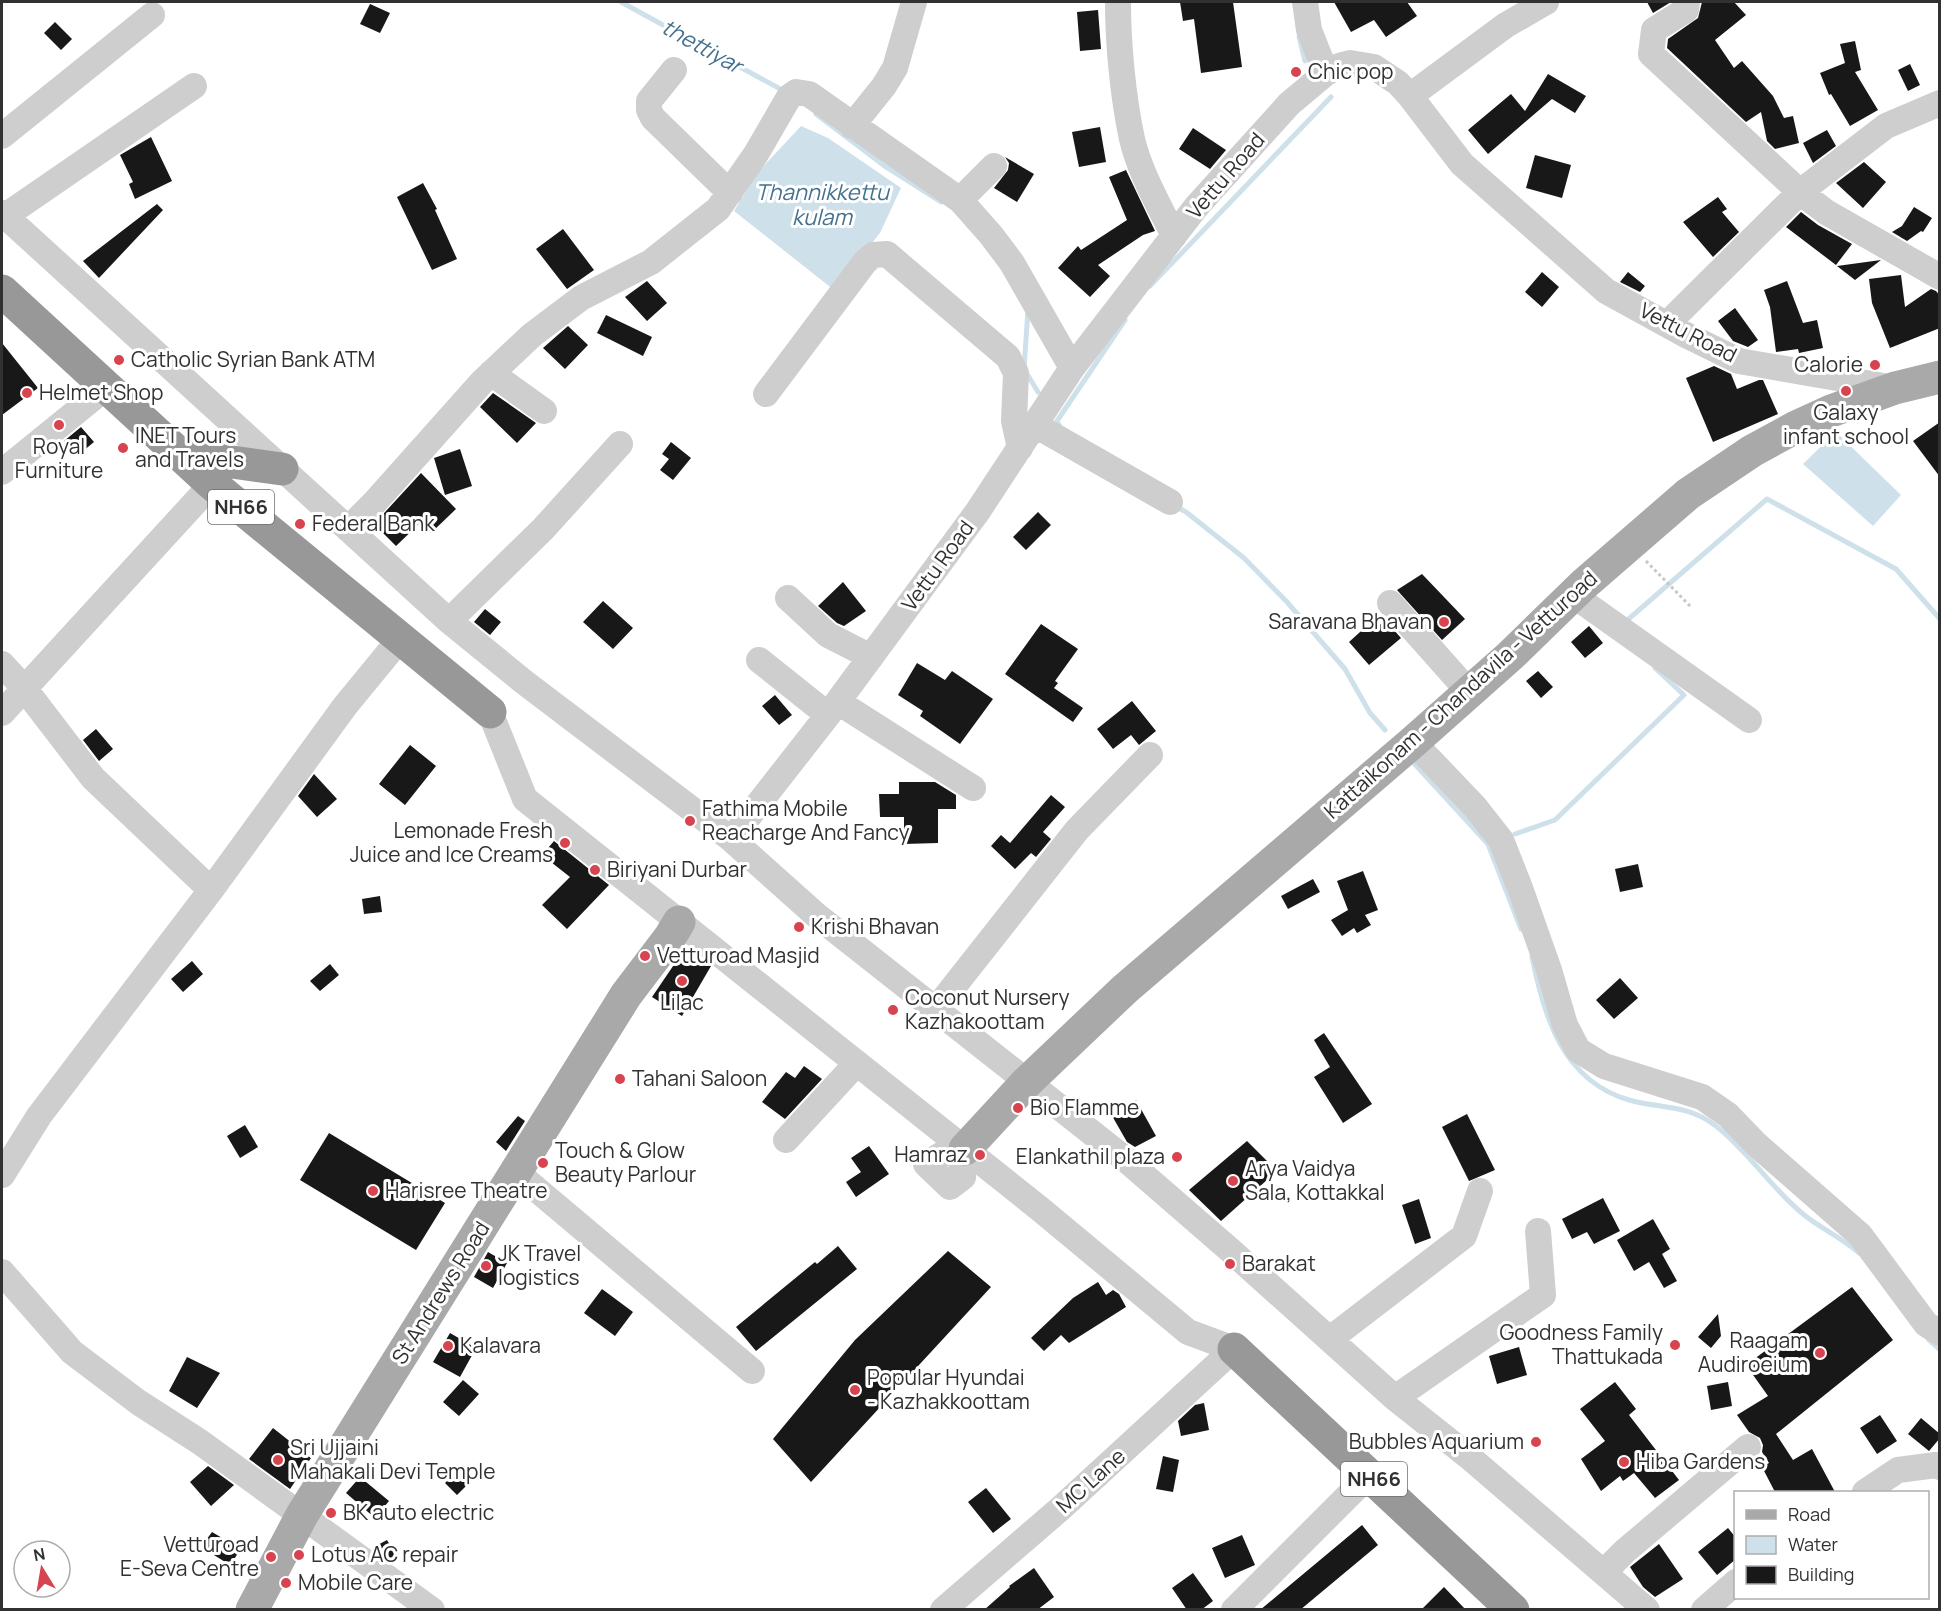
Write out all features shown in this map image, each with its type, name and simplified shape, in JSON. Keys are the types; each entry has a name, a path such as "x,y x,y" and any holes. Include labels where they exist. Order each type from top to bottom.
{"highway":[{"name":"NH66","path":"2,291 212,484 490,712"},
{"path":"182,455 282,469"},
{"name":"NH66","path":"1234,1349 1513,1610"}],"main road":[{"name":"Kattaikonam - Chandavila - Vetturoad","path":"963,1152 1026,1083 1125,989 1413,742 1573,595 1688,494 1752,451 1796,427 1831,411 1895,388 1940,377"},
{"name":"St Andrews Road","path":"252,1610 302,1515 626,995 679,922"}],"street":[{"path":"852,126 884,86 895,68 914,2"},
{"path":"1118,2 1122,69 1132,140 1174,236"},
{"path":"1305,2 1309,30 1326,73"},
{"path":"1410,96 1506,25 1546,2"},
{"path":"1686,2 1686,10 1654,30 1651,54 1800,192 1826,212 1940,277"},
{"path":"2,136 152,15"},
{"name":"Vettu Road","path":"731,839 871,657 978,511 1072,368 1196,207 1289,104 1326,73 1350,63 1374,67 1387,73 1410,96 1462,164 1606,291 1739,361 1895,388"},
{"path":"674,70 649,101 649,110 653,118 730,193"},
{"path":"194,86 3,215 449,621 524,682 731,839 816,915 1125,1159 1395,1398 1468,1456 1647,1610"},
{"path":"348,529 491,373 532,335 581,298 651,262 718,209 756,154 789,97 796,92 808,94 960,200 1012,262 1072,368"},
{"path":"1667,324 1800,192 1886,126 1940,103"},
{"path":"960,200 994,166"},
{"path":"766,394 865,262 873,255 886,254 1008,357 1016,373 1014,421 1020,448"},
{"path":"491,373 544,411"},
{"path":"2,472 108,386"},
{"path":"1035,425 1170,502"},
{"path":"449,621 543,529 620,444"},
{"path":"2,713 212,484"},
{"path":"1573,595 1749,720"},
{"path":"788,598 828,635 871,657"},
{"path":"1390,603 1469,692"},
{"path":"2,1175 39,1116 211,890 345,706 400,639"},
{"path":"759,660 833,708 973,788"},
{"path":"2,664 24,688 93,778 211,890"},
{"path":"490,712 525,800 857,1063 963,1152 1188,1332 1234,1349"},
{"path":"1413,742 1475,807 1501,840 1549,970 1565,1025 1578,1050 1604,1066 1702,1097 1728,1115 1756,1144 1860,1235 1926,1324 1940,1333"},
{"path":"936,1009 1077,830 1150,755"},
{"path":"786,1140 857,1063"},
{"path":"516,1172 752,1371"},
{"path":"1330,1339 1464,1236 1480,1191"},
{"path":"1395,1398 1543,1294 1538,1231"},
{"path":"2,1272 72,1352 138,1402 200,1442 432,1610"},
{"name":"MC Lane","path":"944,1610 1069,1501 1234,1349"},
{"path":"1604,1572 1625,1551 1748,1447"},
{"path":"1866,1491 1898,1470 1936,1465 1940,1467"},
{"path":"1234,1610 1369,1475"},
{"path":"1704,1610 1734,1584"}],"path":[{"path":"1630,545 1691,607"}],"water":[{"name":"Thannikkettu kulam","path":"801,126 828,138 901,188 880,233 834,290 734,211 758,172"},
{"path":"1836,432 1901,495 1873,526 1803,464"}],"building":[{"path":"1180,2 1233,2 1242,67 1201,73 1194,19 1183,21"},
{"path":"1334,2 1407,2 1417,16 1386,37 1374,20 1351,32"},
{"path":"1647,2 1671,2 1653,13"},
{"path":"1702,2 1734,2 1746,15 1715,40 1734,68 1742,61 1773,96 1784,118 1793,116 1799,143 1775,149 1767,141 1761,112 1746,122 1667,48 1668,39 1698,18"},
{"path":"370,4 390,13 380,33 360,24"},
{"path":"1098,10 1101,49 1080,51 1077,12"},
{"path":"55,22 72,39 61,50 44,33"},
{"path":"1855,41 1861,70 1855,72 1878,110 1850,126 1831,94 1829,95 1820,73 1845,63 1840,44"},
{"path":"1910,64 1920,85 1908,91 1898,70"},
{"path":"1548,74 1586,96 1575,113 1552,99 1488,154 1468,130 1511,94 1525,111"},
{"path":"1100,127 1106,162 1079,167 1072,132"},
{"path":"1193,128 1226,150 1210,169 1179,149"},
{"path":"1827,130 1836,146 1813,163 1803,143"},
{"path":"151,137 172,181 135,199 129,184 133,182 120,155"},
{"path":"1535,155 1571,165 1562,198 1526,188"},
{"path":"1005,157 1034,174 1017,202 994,188 1008,170 1009,163"},
{"path":"1864,162 1886,182 1863,208 1836,183"},
{"path":"1126,170 1155,231 1143,235 1098,265 1110,276 1090,297 1058,268 1078,246 1081,250 1127,220 1109,177"},
{"path":"423,183 437,209 435,210 457,259 432,270 397,197"},
{"path":"1718,197 1727,209 1722,212 1739,232 1713,257 1683,222"},
{"path":"157,204 163,210 99,278 83,261"},
{"path":"1914,207 1932,218 1923,232 1921,231 1907,241 1892,232 1902,226"},
{"path":"1801,212 1818,225 1852,244 1836,265 1786,227"},
{"path":"563,229 594,270 567,289 536,249"},
{"path":"1881,260 1855,280 1837,266"},
{"path":"1542,272 1559,287 1542,307 1525,292"},
{"path":"1628,272 1645,286 1640,292 1620,282"},
{"path":"1901,275 1905,307 1931,289 1940,296 1940,328 1890,348 1872,303 1869,279"},
{"path":"647,281 667,303 647,321 625,297"},
{"path":"1787,281 1803,323 1817,320 1823,348 1799,353 1798,349 1776,352 1770,307 1764,290"},
{"path":"1735,308 1758,340 1748,347 1733,341 1718,321"},
{"path":"606,315 652,337 643,356 597,333"},
{"path":"568,326 588,345 565,369 543,348"},
{"path":"2,343 38,388 2,415"},
{"path":"1714,366 1731,374 1737,389 1763,380 1778,414 1713,442 1686,378"},
{"path":"493,393 536,423 517,443 480,407"},
{"path":"1940,422 1940,477 1913,441"},
{"path":"81,427 94,442 77,456 64,441"},
{"path":"671,442 691,458 673,480 660,470 669,459 662,454"},
{"path":"460,449 472,486 445,495 434,458"},
{"path":"421,473 456,509 431,533 421,522 396,546 374,524"},
{"path":"1038,512 1051,525 1026,550 1013,537"},
{"path":"1422,574 1465,619 1442,640 1397,590"},
{"path":"843,582 866,611 844,626 837,623 818,606"},
{"path":"603,601 633,628 613,649 583,622"},
{"path":"485,609 501,622 490,635 474,622"},
{"path":"1385,620 1401,638 1369,665 1349,642 1371,622 1376,628"},
{"path":"1041,624 1078,649 1055,681 1058,683 1054,688 1083,708 1073,722 1005,674"},
{"path":"1589,626 1603,643 1585,658 1571,642"},
{"path":"917,663 945,680 952,671 993,699 960,744 920,716 923,711 898,695"},
{"path":"1538,671 1553,687 1541,698 1526,681"},
{"path":"775,695 792,715 779,725 762,706"},
{"path":"1132,701 1156,731 1139,745 1131,735 1113,749 1097,729"},
{"path":"96,729 113,749 99,761 83,740"},
{"path":"410,745 436,766 405,805 379,784"},
{"path":"314,774 337,799 317,817 298,796"},
{"path":"899,782 935,782 956,795 956,809 938,809 938,843 904,844 904,817 880,817 879,794 899,794"},
{"path":"1051,795 1065,807 1043,832 1051,839 1036,857 1031,853 1015,869 991,846 1001,835 1010,843"},
{"path":"554,841 609,885 567,929 542,905 570,877 542,855"},
{"path":"1638,864 1643,887 1620,892 1615,869"},
{"path":"1363,871 1378,910 1365,915 1371,925 1357,933 1354,928 1342,936 1331,920 1348,910 1337,881"},
{"path":"1313,879 1320,892 1288,909 1281,896"},
{"path":"380,896 382,912 364,914 362,899"},
{"name":"Lilac","path":"686,947 711,966 682,1016 652,997"},
{"path":"192,961 203,974 183,992 171,979"},
{"path":"330,964 339,975 320,991 310,981"},
{"path":"1620,978 1638,998 1614,1019 1596,1000"},
{"path":"1324,1033 1372,1104 1343,1123 1314,1077 1330,1067 1314,1040"},
{"path":"804,1066 822,1079 785,1119 762,1102 786,1072 795,1078"},
{"path":"1136,1100 1156,1136 1135,1147 1127,1142 1111,1114"},
{"path":"1467,1114 1495,1170 1469,1181 1442,1127"},
{"path":"518,1116 525,1121 506,1151 496,1142"},
{"path":"245,1125 258,1147 240,1158 227,1136"},
{"name":"Harisree Theatre","path":"329,1133 445,1203 416,1250 300,1180"},
{"name":"Arya Vaidya Sala, Kottakkal","path":"1247,1141 1277,1171 1221,1221 1189,1190"},
{"path":"869,1146 889,1174 856,1197 846,1182 861,1172 851,1158"},
{"path":"1603,1198 1620,1231 1594,1244 1587,1232 1572,1239 1562,1219"},
{"path":"1419,1199 1431,1238 1415,1244 1402,1205"},
{"path":"1653,1219 1670,1249 1662,1254 1677,1281 1664,1288 1649,1262 1634,1271 1617,1240"},
{"path":"838,1246 857,1269 756,1351 736,1327"},
{"name":"Popular Hyundai - Kazhakkoottam","path":"948,1251 991,1287 811,1482 773,1439 855,1340"},
{"path":"488,1252 507,1263 493,1288 474,1277"},
{"path":"1098,1282 1106,1295 1113,1290 1119,1294 1126,1307 1069,1343 1061,1335 1044,1351 1031,1338 1073,1298"},
{"name":"Raagam Audiroeium","path":"1852,1287 1893,1340 1776,1434 1793,1460 1812,1449 1834,1491 1774,1491 1762,1467 1769,1463 1762,1452 1763,1445 1760,1438 1749,1432 1737,1415 1768,1396 1746,1365"},
{"path":"602,1289 633,1312 615,1336 584,1313"},
{"path":"1718,1314 1721,1336 1711,1348 1698,1337"},
{"path":"450,1333 476,1348 460,1377 433,1362"},
{"path":"1519,1347 1527,1375 1497,1384 1489,1356"},
{"path":"187,1357 220,1373 197,1408 169,1391"},
{"path":"463,1380 479,1394 459,1416 443,1402"},
{"name":"Hiba Gardens","path":"1615,1382 1636,1409 1629,1415 1679,1480 1655,1498 1634,1473 1623,1481 1620,1476 1601,1491 1581,1459 1605,1441 1580,1409"},
{"path":"1728,1382 1732,1406 1711,1410 1707,1386"},
{"path":"1204,1403 1209,1430 1181,1436 1178,1421 1195,1405"},
{"path":"1880,1415 1897,1441 1877,1454 1860,1428"},
{"path":"1921,1418 1940,1434 1940,1438 1929,1451 1908,1434"},
{"name":"Sri Ujjaini Mahakali Devi Temple","path":"273,1428 311,1458 290,1489 249,1459"},
{"path":"1163,1456 1179,1460 1173,1492 1156,1489"},
{"path":"208,1466 234,1485 211,1506 190,1482"},
{"path":"459,1469 471,1481 457,1495 445,1483"},
{"path":"360,1477 389,1501 375,1518 346,1493"},
{"path":"986,1488 1011,1519 993,1533 968,1502"},
{"path":"1362,1525 1378,1545 1300,1610 1260,1610"},
{"path":"1728,1528 1734,1536 1734,1561 1717,1575 1698,1552"},
{"path":"212,1532 241,1549 230,1565 201,1547"},
{"path":"1242,1535 1255,1565 1225,1578 1212,1548"},
{"path":"387,1540 397,1557 390,1561 372,1548"},
{"path":"1659,1544 1683,1579 1655,1597 1643,1587 1630,1567"},
{"path":"1034,1568 1054,1597 1037,1610 984,1610 1009,1586"},
{"path":"1193,1573 1213,1601 1201,1610 1187,1610 1172,1588"},
{"path":"1444,1587 1466,1610 1421,1610"}],"waterway":[{"name":"thettiyar","path":"621,2 784,91"},
{"path":"1299,37 1305,61"},
{"path":"1150,286 1331,97"},
{"name":"thettiyar","path":"816,114 886,167 941,202"},
{"path":"1028,310 1024,369 1038,392"},
{"path":"1061,429 1057,421 1125,320"},
{"path":"1624,623 1767,499 1896,569 1940,619"},
{"path":"1175,506 1186,512 1244,558 1287,602 1345,669 1370,713 1385,730"},
{"path":"1515,834 1555,820 1684,695 1655,668"},
{"path":"1410,759 1488,844 1521,929"},
{"path":"1532,957 1543,1002 1560,1044 1572,1062 1588,1078 1606,1091 1629,1100 1684,1110 1716,1126 1791,1204 1859,1253"},
{"path":"1929,1340 1940,1350"}],"place":[{"name":"Chic pop","path":"1296,72"},
{"name":"Catholic Syrian Bank ATM","path":"119,360"},
{"name":"Calorie","path":"1875,365"},
{"name":"Galaxy infant school","path":"1846,391"},
{"name":"Helmet Shop","path":"27,393"},
{"name":"Royal Furniture","path":"59,425"},
{"name":"INET Tours and Travels","path":"123,448"},
{"name":"Federal Bank","path":"300,524"},
{"name":"Saravana Bhavan","path":"1444,622"},
{"name":"Fathima Mobile Reacharge And Fancy","path":"690,821"},
{"name":"Lemonade Fresh Juice and Ice Creams","path":"565,843"},
{"name":"Biriyani Durbar","path":"595,870"},
{"name":"Krishi Bhavan","path":"799,927"},
{"name":"Vetturoad Masjid","path":"645,956"},
{"name":"Lilac","path":"682,981"},
{"name":"Coconut Nursery Kazhakoottam","path":"893,1010"},
{"name":"Tahani Saloon","path":"620,1079"},
{"name":"Bio Flamme","path":"1018,1108"},
{"name":"Hamraz","path":"980,1155"},
{"name":"Elankathil plaza","path":"1177,1157"},
{"name":"Touch & Glow Beauty Parlour","path":"543,1163"},
{"name":"Arya Vaidya Sala, Kottakkal","path":"1233,1181"},
{"name":"Harisree Theatre","path":"373,1191"},
{"name":"Barakat","path":"1230,1264"},
{"name":"JK Travel logistics","path":"486,1266"},
{"name":"Goodness Family Thattukada","path":"1675,1345"},
{"name":"Kalavara","path":"448,1346"},
{"name":"Raagam Audiroeium","path":"1820,1353"},
{"name":"Popular Hyundai - Kazhakkoottam","path":"855,1390"},
{"name":"Bubbles Aquarium","path":"1536,1442"},
{"name":"Sri Ujjaini Mahakali Devi Temple","path":"278,1460"},
{"name":"Hiba Gardens","path":"1624,1462"},
{"name":"BK auto electric","path":"331,1513"},
{"name":"Lotus AC repair","path":"299,1555"},
{"name":"Vetturoad E-Seva Centre","path":"271,1557"},
{"name":"Mobile Care","path":"286,1583"}]}
